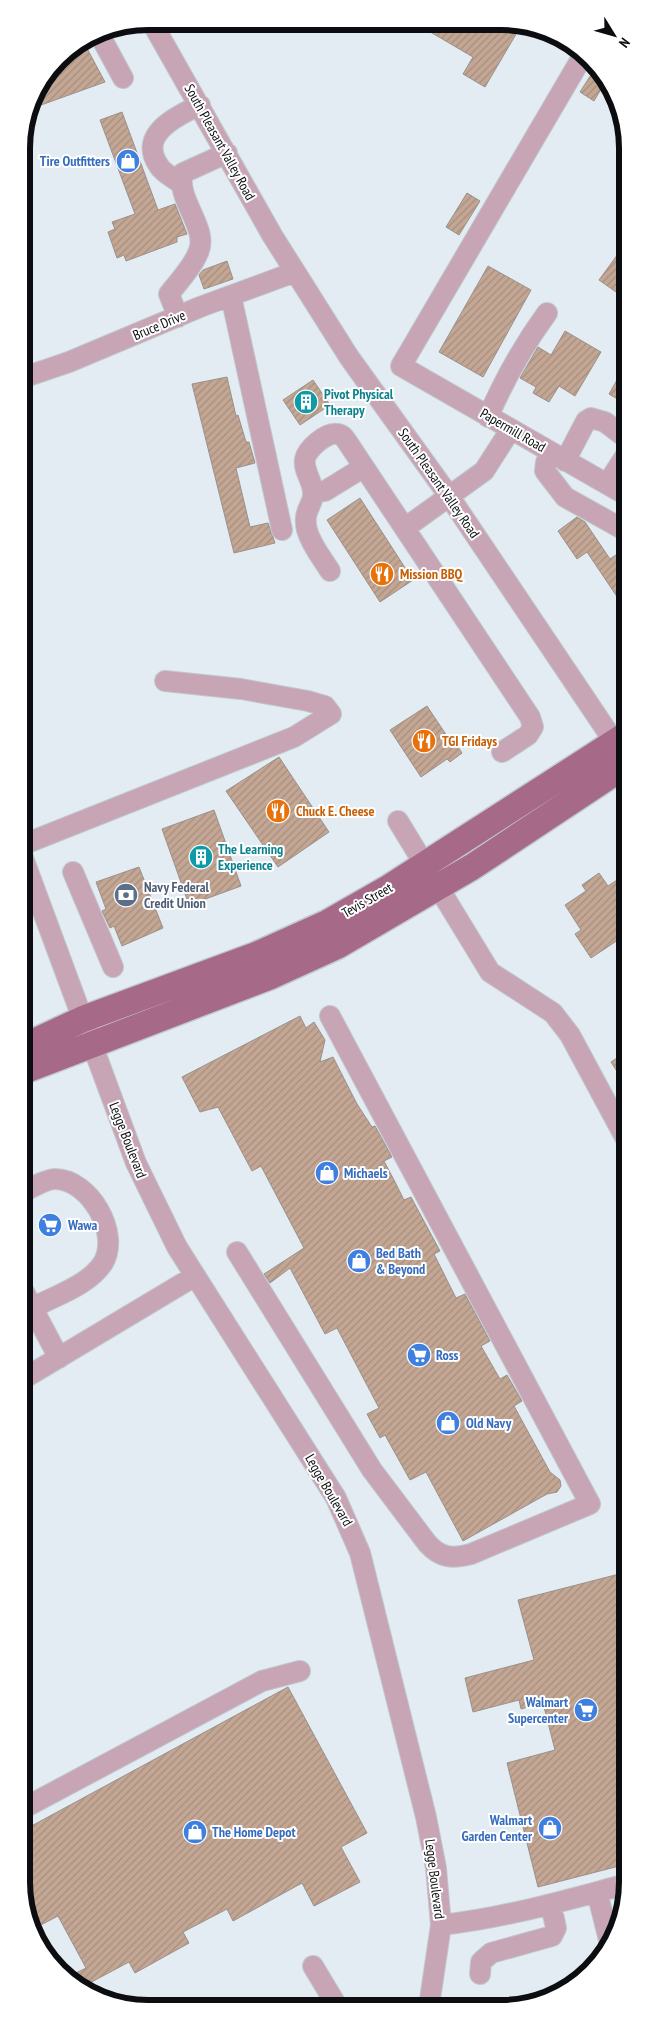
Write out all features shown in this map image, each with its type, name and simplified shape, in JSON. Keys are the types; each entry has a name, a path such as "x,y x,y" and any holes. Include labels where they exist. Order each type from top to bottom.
{"main road":[{"name":"Tevis Street","path":"30,1044 83,1019 291,940 390,887 619,748"},
{"name":"Tevis Street","path":"30,1068 304,962 369,930 439,888 619,770"}],"street":[{"name":"South Pleasant Valley Road","path":"156,30 226,154 296,272 350,357 450,496 619,742"},
{"path":"102,39 124,78"},
{"name":"Papermill Road","path":"580,61 401,366 619,491"},
{"path":"178,316 169,294 199,253 202,240 180,183 159,167 152,152 155,135 176,116 200,105"},
{"path":"180,183 183,173 226,154"},
{"name":"Bruce Drive","path":"30,375 69,362 178,316 296,272"},
{"path":"231,296 282,530"},
{"path":"488,416 518,356 547,313"},
{"path":"619,433 605,422 591,418 559,457 546,462 545,471 565,497 619,527"},
{"path":"405,528 490,465 511,429"},
{"path":"330,571 311,541 307,530 306,512 313,493 304,461 307,452 334,433 344,437 533,722 533,729 528,734 502,752"},
{"path":"607,484 619,466"},
{"path":"313,493 325,492 364,467"},
{"path":"30,842 294,738 331,714 325,706 308,701 241,689 165,681"},
{"path":"398,821 490,972 552,1014 570,1035 619,1126"},
{"path":"73,872 113,967"},
{"name":"Legge Boulevard","path":"30,877 139,1170 162,1219 195,1276 336,1498 360,1553 432,1843 441,1925 430,2000"},
{"path":"237,1252 372,1470 427,1543 438,1553 452,1558 471,1554 590,1504 330,1016"},
{"path":"30,1189 54,1179 74,1185 87,1194 100,1210 108,1231 109,1248 103,1263 91,1277 32,1308"},
{"path":"30,1376 195,1276"},
{"path":"30,1304 59,1358"},
{"path":"30,1805 262,1681 300,1671"},
{"path":"441,1925 470,1922 551,1905 619,1886"},
{"path":"597,1892 607,1933"},
{"path":"480,1974 481,1962 491,1952 552,1936 556,1925 551,1905"},
{"path":"313,1966 333,2000"}],"building":[{"path":"427,30 518,31 485,87 463,74 473,57"},
{"path":"86,47 105,82 38,106 54,76 70,59"},
{"path":"592,73 602,87 594,101 580,92"},
{"name":"Tire Outfitters","path":"122,112 158,210 175,204 187,234 177,237 177,242 126,261 124,255 117,258 108,232 115,229 112,222 135,214 100,120"},
{"path":"467,193 480,201 459,235 446,227"},
{"path":"619,253 619,294 599,280"},
{"path":"227,261 233,279 204,289 199,275 203,270"},
{"path":"488,266 531,290 483,377 439,352"},
{"path":"565,331 601,352 575,396 559,386 549,402 533,393 536,387 520,378 538,347 551,355"},
{"path":"619,376 619,400 609,394"},
{"path":"227,377 236,416 238,415 246,442 249,442 255,463 236,468 250,527 268,523 275,543 234,553 192,384"},
{"name":"Pivot Physical Therapy","path":"313,380 330,405 300,425 283,400"},
{"path":"360,498 413,580 380,602 327,520"},
{"path":"577,517 585,522 610,559 619,553 619,600 587,552 577,559 558,531"},
{"name":"TGI Fridays","path":"427,706 451,742 454,741 462,753 450,762 447,759 421,777 390,730"},
{"name":"Chuck E. Cheese","path":"279,757 329,832 278,867 226,791"},
{"name":"The Learning Experience","path":"214,810 241,886 189,905 162,829"},
{"name":"Navy Federal Credit Union","path":"139,867 163,928 122,946 114,926 110,928 102,911 106,909 96,882"},
{"path":"599,873 608,886 617,880 619,883 619,942 618,940 591,958 575,934 581,930 565,905 586,891 582,885"},
{"path":"300,1016 306,1028 314,1022 325,1040 320,1062 333,1057 357,1104 372,1127 375,1126 392,1157 384,1161 404,1200 411,1197 440,1251 434,1254 456,1298 465,1294 490,1341 481,1346 500,1379 507,1375 522,1401 514,1406 550,1472 560,1480 561,1486 557,1492 547,1494 463,1541 426,1472 410,1480 385,1435 380,1438 367,1414 379,1408 337,1328 325,1334 290,1268 270,1283 264,1274 304,1248 261,1166 252,1171 218,1107 200,1112 182,1077"},
{"path":"619,1057 619,1074 611,1062"},
{"name":"Walmart Supercenter","path":"619,1574 619,1866 538,1887 507,1763 555,1750 543,1703 521,1709 519,1700 473,1712 465,1678 534,1660 518,1600"},
{"name":"The Home Depot","path":"288,1687 367,1833 341,1847 360,1882 314,1906 302,1883 233,1921 227,1909 183,1932 189,1943 135,1973 129,1962 88,1984 74,1974 86,1968 58,1916 39,1926 31,1898 30,1880 34,1878 30,1871 30,1827"}],"place":[{"name":"Tire Outfitters","path":"128,161"},
{"name":"Pivot Physical Therapy","path":"306,402"},
{"name":"Mission BBQ","path":"382,574"},
{"name":"TGI Fridays","path":"424,741"},
{"name":"Chuck E. Cheese","path":"278,811"},
{"name":"The Learning Experience","path":"201,857"},
{"name":"Navy Federal Credit Union","path":"126,895"},
{"name":"Michaels","path":"327,1173"},
{"name":"Wawa","path":"50,1225"},
{"name":"Bed Bath & Beyond","path":"359,1261"},
{"name":"Ross","path":"419,1355"},
{"name":"Old Navy","path":"448,1423"},
{"name":"Walmart Supercenter","path":"586,1710"},
{"name":"Walmart Garden Center","path":"550,1828"},
{"name":"The Home Depot","path":"195,1832"}]}
